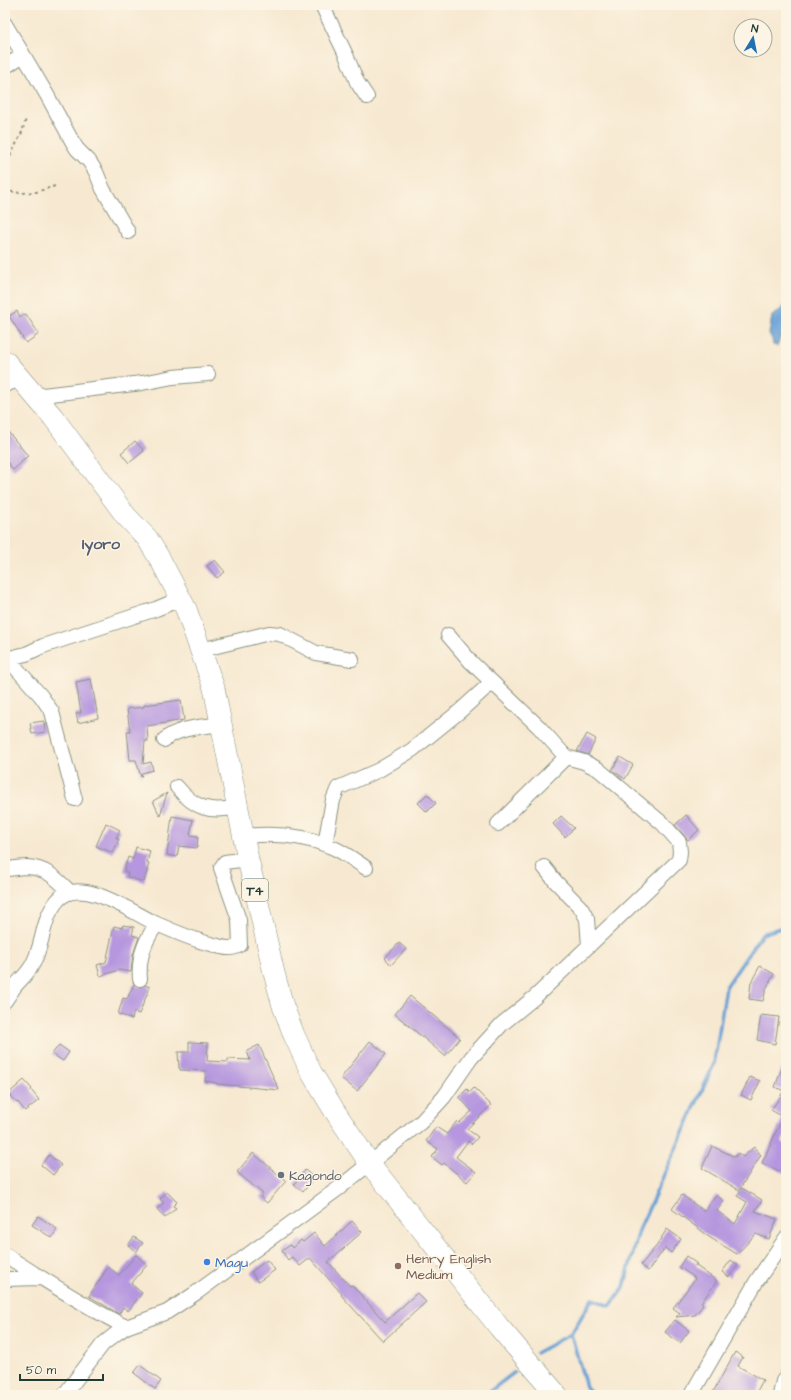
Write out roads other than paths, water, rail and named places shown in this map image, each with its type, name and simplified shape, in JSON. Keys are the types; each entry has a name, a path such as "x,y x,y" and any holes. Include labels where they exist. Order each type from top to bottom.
{"highway":[{"name":"T4","path":"5,361 12,382 35,396 53,417 126,516 147,538 186,609 214,688 248,859 274,973 283,1006 311,1072 370,1164 499,1327 557,1395"}],"street":[{"path":"322,5 357,82 367,98"},
{"path":"5,24 72,141 96,172 103,189 128,232"},
{"path":"5,67 23,55"},
{"path":"35,396 142,383 173,377 208,374"},
{"path":"75,799 52,712 41,696 6,659 26,654 43,646 180,599"},
{"path":"201,650 269,633 280,634 316,653 352,660"},
{"path":"64,1395 103,1344 117,1333 126,1327 167,1312 196,1293 339,1188 421,1122 444,1097 471,1058 502,1024 535,997 678,860 680,852 679,842 663,824 598,769 584,762 566,757 539,727 471,662 448,635"},
{"path":"325,844 333,800 338,788 379,770 412,750 460,711 492,682"},
{"path":"164,740 170,734 183,730 222,724"},
{"path":"498,824 566,757"},
{"path":"177,787 185,797 197,806 218,810 238,807"},
{"path":"244,836 262,834 309,839 325,844 348,855 366,868"},
{"path":"5,1001 31,968 39,950 49,912 58,899 70,892 84,891 93,893 110,899 157,924 199,941 227,949 235,948 240,945 239,920 221,868 225,862 248,859"},
{"path":"5,869 27,867 47,872 70,892"},
{"path":"544,867 581,908 586,919 589,946"},
{"path":"140,979 139,971 144,945 150,933 157,924"},
{"path":"691,1395 756,1282 786,1238"},
{"path":"5,1255 40,1278 126,1327"},
{"path":"5,1279 40,1278"},
{"path":"780,1395 783,1381 786,1377"}],"water":[{"path":"785,304 786,334 781,335 777,346 773,345 769,334 772,316 783,308"}],"waterway":[{"path":"536,1353 571,1334 592,1299 610,1306 624,1287 639,1230 714,1064 726,987 762,934 786,926"},
{"path":"571,1334 586,1387 594,1395"},
{"path":"485,1395 515,1372"}],"place":[{"name":"Kagondo","path":"281,1175"},
{"name":"Magu","path":"207,1262"},
{"name":"Henry English Medium","path":"398,1266"}],"district":[{"name":"Iyoro","path":"101,543"}]}
